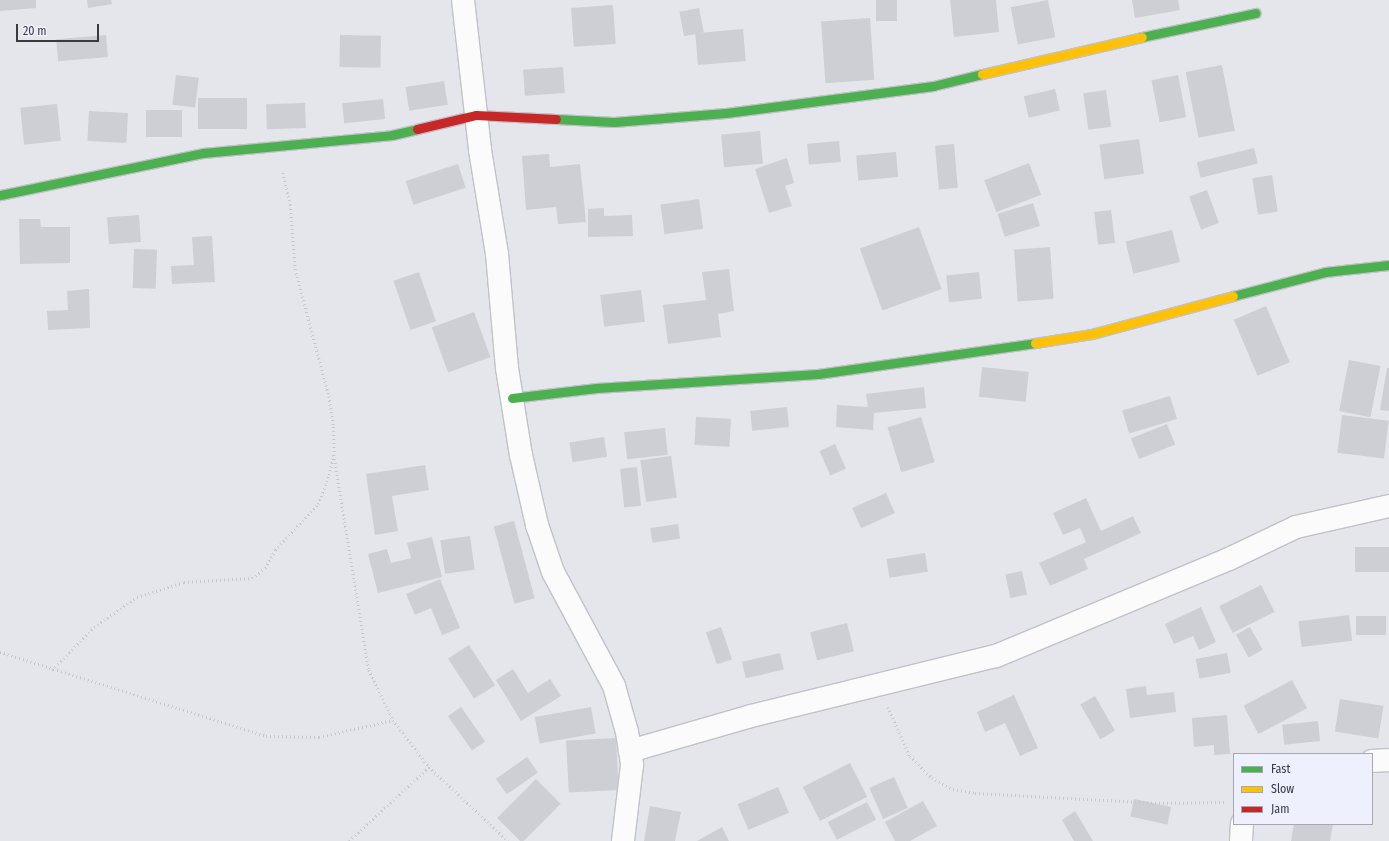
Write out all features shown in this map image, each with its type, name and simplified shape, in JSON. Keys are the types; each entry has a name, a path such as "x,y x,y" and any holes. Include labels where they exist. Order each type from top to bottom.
{"street":[{"path":"463,0 476,115 497,254 512,398 537,524 553,572 614,686 630,750 632,765 623,841"},
{"path":"0,195 203,153 392,135 476,115 614,122 726,114 830,101 934,86 1067,52 1256,14"},
{"path":"512,398 596,388 818,374 949,356 1092,334 1325,272 1389,265"},
{"path":"630,750 996,656 1229,559 1296,527 1389,506"},
{"path":"1373,761 1389,760"},
{"path":"1241,841 1242,825"}],"path":[{"path":"276,145 290,205 295,270 328,394 334,452 369,670 393,720 429,767 508,841"},
{"path":"52,670 94,627 137,597 184,582 252,578 265,568 275,550 318,504 329,475 334,452"},
{"path":"0,652 52,670 266,736 320,737 393,720"},
{"path":"879,685 910,756 932,778 954,789 975,793 1159,803 1233,802"},
{"path":"349,841 429,767"}],"building":[{"path":"0,0 36,0 36,8 0,11"},
{"path":"87,0 111,0 112,4 88,8"},
{"path":"876,0 897,0 897,21 876,21"},
{"path":"950,0 996,0 999,32 954,37"},
{"path":"1048,0 1055,37 1018,45 1011,7"},
{"path":"1132,0 1178,0 1180,10 1135,18"},
{"path":"613,5 616,44 574,47 571,8"},
{"path":"699,8 704,33 684,36 679,12"},
{"path":"870,18 874,80 825,83 821,21"},
{"path":"743,29 746,61 698,65 695,33"},
{"path":"106,35 108,57 58,61 56,39"},
{"path":"340,35 381,36 380,68 339,67"},
{"path":"1222,65 1235,131 1198,138 1186,72"},
{"path":"563,67 565,93 525,96 523,70"},
{"path":"176,75 199,78 195,108 172,105"},
{"path":"1178,75 1186,117 1160,122 1151,80"},
{"path":"444,81 448,105 409,111 405,87"},
{"path":"1055,89 1060,110 1029,118 1024,96"},
{"path":"1106,90 1111,127 1088,130 1083,93"},
{"path":"198,98 247,98 247,129 198,129"},
{"path":"383,99 385,119 344,123 342,103"},
{"path":"305,103 306,128 267,129 266,104"},
{"path":"57,104 61,141 24,145 20,108"},
{"path":"146,110 182,110 182,137 146,137"},
{"path":"89,111 128,113 126,143 87,141"},
{"path":"760,131 763,164 724,167 721,134"},
{"path":"1139,139 1144,174 1104,179 1099,145"},
{"path":"839,141 841,162 809,165 807,144"},
{"path":"954,144 958,188 939,189 935,146"},
{"path":"1254,148 1258,164 1201,178 1197,162"},
{"path":"896,152 898,177 858,180 856,155"},
{"path":"549,154 550,167 580,164 586,222 558,224 556,207 526,210 522,156"},
{"path":"787,158 794,183 785,186 792,206 769,213 755,169"},
{"path":"1029,163 1041,195 996,212 984,180"},
{"path":"458,164 466,188 413,205 406,181"},
{"path":"1272,175 1278,212 1258,215 1252,178"},
{"path":"1207,190 1219,223 1201,229 1189,196"},
{"path":"699,199 703,229 665,234 660,204"},
{"path":"1033,203 1040,226 1005,237 998,214"},
{"path":"604,208 604,216 632,215 633,236 588,237 588,209"},
{"path":"1111,210 1115,243 1098,245 1094,212"},
{"path":"139,215 141,242 109,244 107,217"},
{"path":"19,219 40,219 41,227 70,227 70,263 20,264"},
{"path":"919,227 942,289 882,311 860,249"},
{"path":"1172,230 1180,262 1133,274 1125,242"},
{"path":"212,236 215,282 172,284 171,266 194,265 192,237"},
{"path":"1050,247 1054,299 1018,301 1014,250"},
{"path":"134,249 157,250 156,289 133,288"},
{"path":"729,269 734,311 718,314 721,337 668,344 663,305 706,300 702,272"},
{"path":"419,272 436,321 410,330 393,281"},
{"path":"979,272 982,299 949,302 946,275"},
{"path":"89,289 90,328 48,330 47,311 68,310 67,291"},
{"path":"641,290 645,322 604,327 600,295"},
{"path":"1266,306 1290,362 1258,376 1234,320"},
{"path":"474,312 490,357 448,372 432,327"},
{"path":"1349,360 1380,366 1370,417 1339,411"},
{"path":"982,367 1029,372 1026,402 979,397"},
{"path":"1387,368 1389,368 1389,411 1380,410"},
{"path":"924,387 926,408 874,413 873,430 836,427 837,405 868,407 866,394"},
{"path":"1170,396 1177,419 1129,434 1122,411"},
{"path":"787,407 789,427 752,431 750,411"},
{"path":"1342,415 1389,421 1384,458 1337,453"},
{"path":"696,417 731,419 729,447 695,445"},
{"path":"921,417 935,462 901,472 888,427"},
{"path":"1167,424 1175,444 1139,459 1131,439"},
{"path":"665,428 668,455 627,459 624,432"},
{"path":"604,437 607,457 573,462 569,442"},
{"path":"835,444 846,469 830,476 819,451"},
{"path":"671,456 677,498 646,502 640,460"},
{"path":"425,465 429,490 392,496 398,531 375,535 366,474"},
{"path":"637,467 641,506 624,508 620,469"},
{"path":"886,493 895,513 861,528 852,508"},
{"path":"1086,498 1101,531 1133,516 1141,533 1084,559 1088,569 1050,586 1039,563 1086,542 1080,528 1063,535 1053,513"},
{"path":"514,521 535,598 514,604 494,526"},
{"path":"678,524 680,539 652,543 650,528"},
{"path":"470,536 475,570 445,574 440,540"},
{"path":"432,537 442,577 378,593 368,554 387,549 391,563 411,558 407,543"},
{"path":"1355,547 1389,547 1389,572 1355,572"},
{"path":"925,553 928,572 889,578 886,559"},
{"path":"1022,571 1027,594 1010,598 1005,575"},
{"path":"440,579 460,628 442,635 431,608 415,615 406,594"},
{"path":"1261,585 1275,612 1233,633 1219,606"},
{"path":"1201,607 1216,642 1199,650 1193,636 1174,644 1165,624"},
{"path":"1349,615 1352,641 1302,647 1298,621"},
{"path":"1356,616 1386,616 1386,635 1356,635"},
{"path":"847,623 854,651 817,660 810,632"},
{"path":"721,627 732,659 717,664 706,632"},
{"path":"1250,627 1263,650 1249,657 1236,635"},
{"path":"469,645 495,685 474,699 448,659"},
{"path":"780,653 784,670 746,678 742,662"},
{"path":"1227,653 1231,673 1199,679 1196,659"},
{"path":"513,669 528,693 550,679 561,696 521,721 496,680"},
{"path":"1292,680 1307,708 1258,734 1243,706"},
{"path":"1146,686 1147,695 1174,692 1176,712 1130,718 1126,689"},
{"path":"1014,695 1038,748 1020,756 1005,723 985,732 977,712"},
{"path":"1095,696 1115,731 1100,739 1080,704"},
{"path":"1340,699 1383,706 1378,738 1335,732"},
{"path":"461,707 485,741 472,751 448,716"},
{"path":"591,707 596,734 540,743 535,717"},
{"path":"1227,715 1230,754 1214,755 1214,745 1194,747 1192,718"},
{"path":"1318,721 1320,741 1284,745 1282,725"},
{"path":"616,738 619,790 569,793 566,741"},
{"path":"527,757 538,773 507,794 496,779"},
{"path":"850,763 867,797 820,821 803,787"},
{"path":"894,777 908,808 883,819 869,788"},
{"path":"536,779 561,804 523,841 520,841 497,818"},
{"path":"778,787 789,813 748,830 737,804"},
{"path":"1134,799 1171,807 1167,825 1130,817"},
{"path":"923,801 937,826 910,841 895,841 885,822"},
{"path":"867,802 876,820 837,840 828,822"},
{"path":"650,806 681,812 675,841 644,841"},
{"path":"1075,811 1093,841 1074,841 1062,820"},
{"path":"1294,825 1333,825 1330,841 1291,841"},
{"path":"722,827 729,841 697,841"}],"traffic: fast":[{"path":"1142,37 1256,13"},
{"path":"556,119 614,122 726,113 933,86 982,74"},
{"path":"0,195 203,153 392,135 417,129"},
{"path":"1233,296 1325,272 1389,265"},
{"path":"512,398 596,388 818,374 1035,343"}],"traffic: slow":[{"path":"982,74 1142,37"},
{"path":"1035,343 1092,334 1233,296"}],"traffic: jam":[{"path":"417,129 476,115 556,119"}]}
